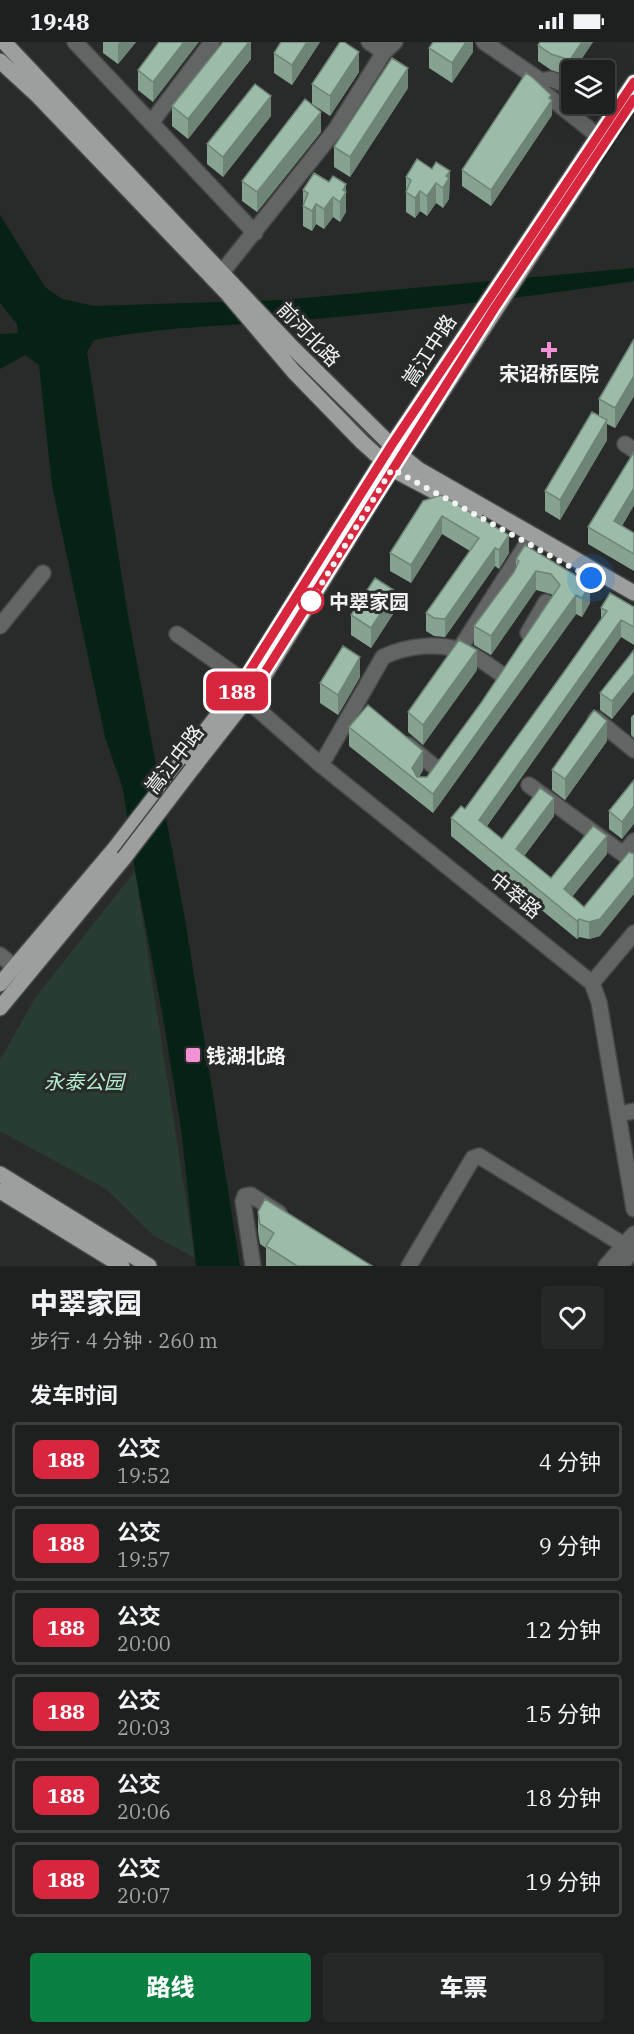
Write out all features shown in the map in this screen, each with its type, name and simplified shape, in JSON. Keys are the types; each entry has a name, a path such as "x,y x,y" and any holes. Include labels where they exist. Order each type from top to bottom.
{"main road":[{"name":"前河北路","path":"4,42 282,346 396,451 418,469 634,593"},
{"name":"前河北路","path":"0,62 37,95 225,284"},
{"name":"嵩江中路","path":"615,101 634,82"},
{"name":"嵩江中路","path":"529,246 634,99"},
{"name":"嵩江中路","path":"0,1008 20,972 119,853 243,691 261,681 387,465 529,246 598,136 607,114"},
{"name":"前河北路","path":"282,346 294,372 387,465 634,603"},
{"name":"嵩江中路","path":"0,984 20,972"},
{"path":"0,1174 149,1266"},
{"path":"0,1191 122,1266"}],"street":[{"path":"75,42 255,232"},
{"path":"152,123 212,42"},
{"path":"225,284 255,232 336,129 390,47 369,42"},
{"path":"484,42 541,81 551,79 561,83"},
{"path":"541,81 542,91 598,136"},
{"path":"459,650 528,542"},
{"path":"0,627 42,573"},
{"path":"519,646 546,602"},
{"name":"中萃路","path":"177,634 243,691 321,765 592,983"},
{"path":"321,765 361,706 383,657 399,649 423,647 459,650 504,669 490,691"},
{"path":"596,719 634,750"},
{"path":"392,732 436,768"},
{"path":"427,782 448,751"},
{"path":"529,785 629,858 634,841"},
{"path":"634,933 592,983 599,1002 634,1209"},
{"path":"0,955 20,972"},
{"path":"618,1114 634,1111"},
{"path":"409,1266 473,1158 479,1156 631,1243"},
{"path":"253,1266 243,1201 245,1196 251,1195 289,1219"},
{"path":"606,1266 631,1243"},
{"path":"621,1266 631,1243"}],"green space":[{"name":"永泰公园","path":"135,871 195,1258 154,1236 106,1189 0,1131 0,1060 35,998"}],"shaded area":[{"path":"0,215 45,287 62,299 94,306 282,300 634,268 634,281 386,312 120,335 94,340 87,352 127,610 185,919 240,1266 196,1266 181,1128 162,1012 135,871 123,789 105,737 52,485 39,365 25,355 0,369 0,334 18,333 17,324 0,303"}],"building":[{"path":"159,42 184,42 153,82 138,70"},
{"path":"223,42 249,42 188,119 172,106"},
{"path":"281,42 307,42 292,65 274,53"},
{"path":"340,42 344,42 359,52 330,96 312,84"},
{"path":"433,42 466,42 452,63 429,48"},
{"path":"540,42 582,42 570,60 551,54 538,45"},
{"path":"392,58 408,68 350,157 334,147"},
{"path":"526,73 551,95 549,98 552,100 491,190 462,170"},
{"path":"255,84 271,96 223,157 207,144"},
{"path":"305,99 321,112 257,192 242,181"},
{"path":"417,159 432,169 436,162 450,171 443,188 436,183 427,196 420,191 415,198 406,192 411,180 406,177"},
{"path":"314,173 329,182 333,176 346,184 343,190 346,192 340,202 333,197 324,209 316,204 312,211 303,206 308,193 303,190"},
{"path":"634,339 634,376 615,408 599,399"},
{"path":"592,412 607,420 560,500 545,491"},
{"path":"634,452 634,488 614,521 634,533 634,554 588,527"},
{"path":"441,495 509,535 499,550 495,548 445,619 434,618 426,613 479,538 442,516 411,565 390,553 423,501"},
{"path":"525,545 590,584 582,598 576,595 433,794 349,727 368,705 423,751 412,768 417,777 427,777 481,703 560,585 551,574 536,571 491,636 474,626 514,572 519,561 516,559"},
{"path":"375,578 395,591 371,628 351,615"},
{"path":"610,593 634,607 634,627 621,620 479,820 502,839 540,788 554,798 516,849 551,878 593,826 607,836 564,889 584,907 629,852 634,854 634,877 600,919 589,922 579,919 577,921 451,818 461,806 465,809 564,672 607,611 601,608"},
{"path":"459,640 477,650 423,725 408,712"},
{"path":"343,646 360,657 338,695 320,683"},
{"path":"634,650 634,674 612,701 600,693"},
{"path":"594,710 607,721 565,779 552,770"},
{"path":"634,780 634,806 622,822 609,811"},
{"path":"265,1199 372,1266 297,1266 266,1246 274,1233 260,1224 258,1212"}],"bus line":[{"name":"188","path":"634,82 525,242 391,446 237,691 248,699 494,309 634,99"}],"place":[{"name":"宋诏桥医院","path":"549,350"},
{"name":"中翠家园","path":"311,601"},
{"name":"钱湖北路","path":"193,1055"}],"route":[{"path":"311,601 392,469 591,578"}]}
